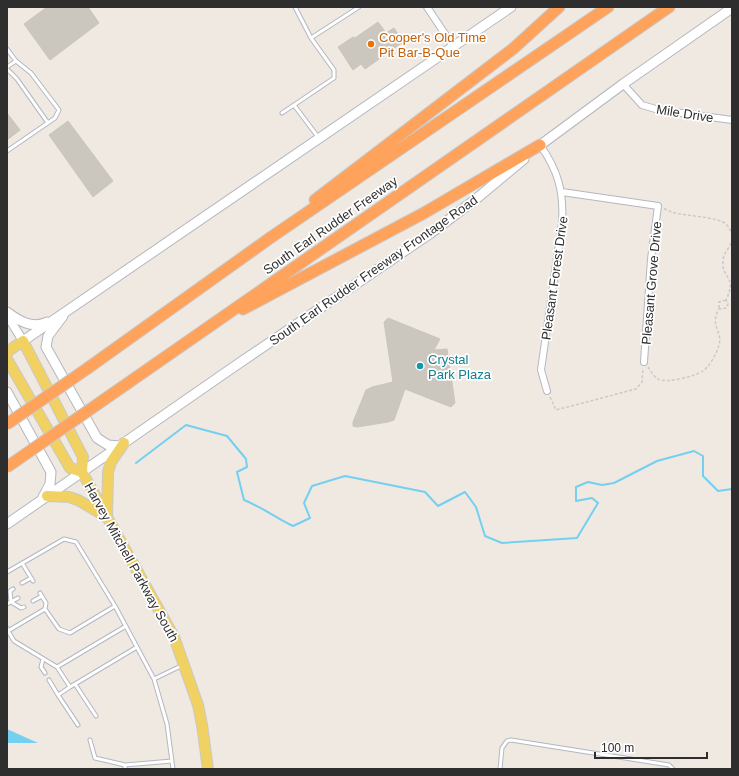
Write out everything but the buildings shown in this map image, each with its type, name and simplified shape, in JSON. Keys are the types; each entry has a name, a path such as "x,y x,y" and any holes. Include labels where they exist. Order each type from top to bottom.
{"highway":[{"path":"270,238 292,217 514,48 559,7"},
{"name":"South Earl Rudder Freeway","path":"7,424 270,238 608,7"},
{"name":"South Earl Rudder Freeway","path":"7,467 669,7"},
{"path":"200,332 424,213 540,145"}],"main road":[{"path":"7,352 511,7"},
{"name":"South Earl Rudder Freeway Frontage Road","path":"7,524 431,233 476,199 540,145 623,84 732,8"},
{"path":"68,311 48,336 46,347 97,438 108,445 122,444"},
{"path":"7,312 24,323 39,326 57,318"},
{"name":"Harvey Mitchell Parkway South","path":"22,341 83,457 82,472 174,637 198,705 208,769"},
{"name":"Harvey Mitchell Parkway South","path":"7,359 70,468 82,472"},
{"path":"7,392 51,472 50,484 44,498 70,497 107,517 108,472 111,462 122,444"}],"street":[{"path":"427,7 453,46"},
{"name":"Mile Drive","path":"623,84 642,104 659,110 732,120"},
{"name":"Pleasant Forest Drive","path":"540,145 556,171 562,192 563,209 541,370 547,391"},
{"name":"Pleasant Grove Drive","path":"562,192 658,206 651,260 644,362"},
{"path":"7,315 22,341"}],"lane":[{"path":"282,113 334,78 334,70 312,38 295,7"},
{"path":"312,38 359,7"},
{"path":"7,49 16,61 31,73 60,110 55,118 7,151"},
{"path":"16,61 7,68 17,79 48,123"},
{"path":"294,105 318,138"},
{"path":"7,572 64,539 76,542 115,606 154,679 166,724 173,769"},
{"path":"22,563 34,582"},
{"path":"22,583 31,578"},
{"path":"11,602 10,591 13,589"},
{"path":"33,602 41,595 46,603 45,609 59,629 70,633 115,606"},
{"path":"7,604 18,598"},
{"path":"11,602 21,608 24,607"},
{"path":"45,609 8,629 14,641 57,666 70,687"},
{"path":"57,666 126,626"},
{"path":"58,695 137,648"},
{"path":"44,659 41,667 45,674"},
{"path":"154,679 185,665"},
{"path":"49,680 78,725"},
{"path":"76,684 96,716"},
{"path":"90,740 95,758 125,767 172,761"},
{"path":"500,769 502,748 507,741 512,740 669,765 673,769"}],"path":[{"path":"658,206 675,213 718,220 726,224 730,230 732,237 731,243 725,253 723,270 729,277 732,285 726,300 728,304 726,308 719,309"},
{"path":"644,362 658,379 665,382 696,375 704,371 713,358 719,345 720,340 714,320 719,309 719,302 726,300"},
{"path":"547,391 556,410 636,389 642,382 644,362"}],"water":[{"path":"7,729 38,743 7,743"}],"waterway":[{"path":"136,463 186,425 227,436 246,459 247,467 237,472 244,500 293,526 310,518 304,503 312,486 345,476 425,492 438,506 465,492 476,507 485,536 502,543 577,538 598,503 592,498 576,501 576,487 588,482 602,485 614,483 657,461 694,451 703,456 703,476 718,491 732,489"}],"place":[{"name":"Cooper's Old Time Pit Bar-B-Que","path":"371,44"},
{"name":"Crystal Park Plaza","path":"420,366"}]}
